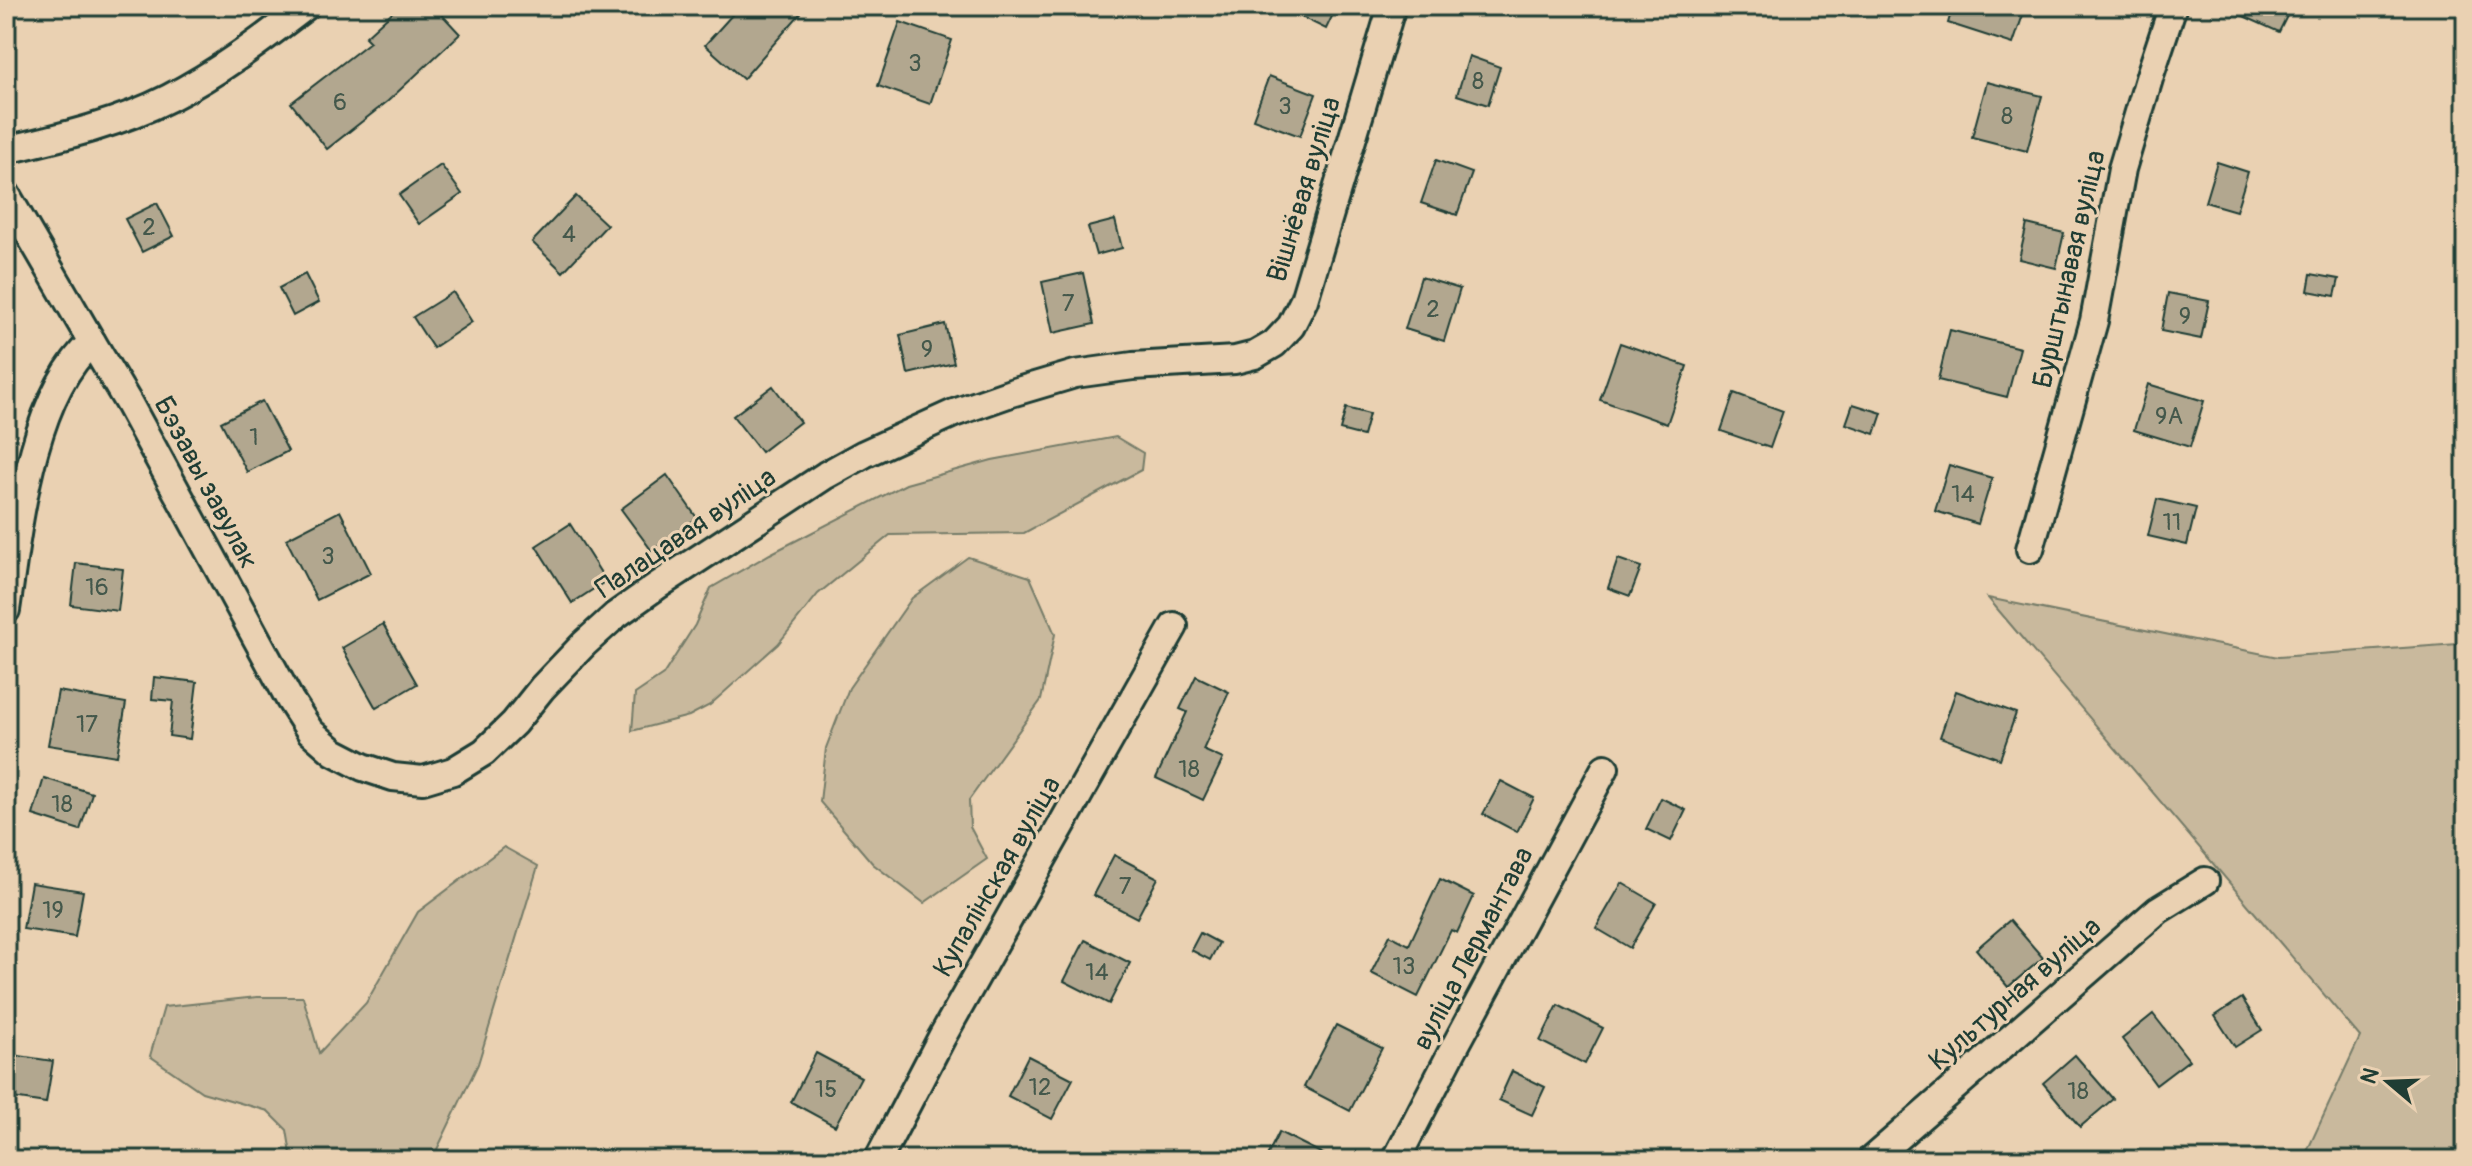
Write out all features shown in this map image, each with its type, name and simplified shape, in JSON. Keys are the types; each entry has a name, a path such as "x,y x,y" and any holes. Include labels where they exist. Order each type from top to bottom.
{"street":[{"path":"6,150 122,118 168,98 263,39 306,6"},
{"name":"Вішнёвая вуліца","path":"1235,360 1255,355 1274,344 1291,326 1304,300 1392,6"},
{"name":"Бурштынавая вуліца","path":"2030,549 2094,321 2122,169 2173,6"},
{"name":"Бэзавы завулак","path":"6,194 129,404 264,653"},
{"path":"6,610 27,485 43,427 62,377 76,355 92,342"},
{"name":"Палацавая вуліца","path":"264,653 310,731 334,752 363,767 393,777 423,780 453,771 484,752 584,644 616,615 800,492 864,454 954,413 1075,374 1133,366 1235,360"},
{"name":"Купалінская вуліца","path":"878,1160 942,1037 1174,626"},
{"name":"вуліца Лермантава","path":"1396,1160 1605,768"},
{"name":"Культурная вуліца","path":"1871,1160 2158,910 2205,881"}],"shaded area":[{"path":"1116,437 1143,453 1141,470 1024,533 890,535 818,594 778,644 710,705 689,716 632,731 635,694 663,675 695,625 711,588 906,484 992,460"},
{"path":"968,557 1030,577 1055,634 1041,700 969,800 970,827 987,859 924,903 873,864 820,802 826,748 849,688 912,598"},
{"path":"1988,598 2278,657 2466,642 2466,1160 2303,1160 2360,1037"},
{"path":"504,847 538,866 478,1064 432,1160 292,1160 287,1130 268,1111 202,1092 150,1056 164,1007 257,997 303,997 319,1053 366,1003 418,912"}],"building":[{"path":"399,6 434,6 460,34 388,101 327,149 291,103 370,42 365,37"},
{"path":"740,6 807,6 743,79 705,45"},
{"path":"1279,6 1337,6 1326,29"},
{"path":"1953,6 2026,6 2013,44 1948,23"},
{"path":"2221,6 2292,6 2279,32"},
{"path":"900,22 952,40 930,104 878,86"},
{"path":"1469,56 1500,67 1488,105 1457,95"},
{"path":"1269,76 1316,94 1300,136 1253,119"},
{"path":"1987,82 2042,96 2027,151 1972,137"},
{"path":"1436,160 1472,173 1457,215 1421,203"},
{"path":"2217,162 2248,172 2236,211 2205,202"},
{"path":"441,165 462,194 419,224 399,195"},
{"path":"576,196 607,225 563,272 532,242"},
{"path":"157,203 174,236 142,252 125,219"},
{"path":"1115,220 1122,248 1096,255 1088,227"},
{"path":"2027,224 2064,233 2056,268 2019,259"},
{"path":"1083,273 1094,324 1053,333 1042,282"},
{"path":"305,274 319,302 293,316 279,288"},
{"path":"2311,274 2339,279 2335,296 2308,291"},
{"path":"1421,277 1460,289 1444,341 1405,329"},
{"path":"453,292 472,322 433,348 413,317"},
{"path":"2168,293 2209,301 2201,339 2161,331"},
{"path":"945,324 954,363 908,374 900,335"},
{"path":"1950,330 2020,348 2007,397 1938,380"},
{"path":"1620,343 1687,366 1667,424 1600,400"},
{"path":"2148,384 2204,401 2190,447 2134,430"},
{"path":"773,386 800,422 761,452 733,416"},
{"path":"1734,393 1783,411 1770,448 1721,431"},
{"path":"262,401 288,451 247,472 221,422"},
{"path":"1853,404 1882,413 1875,434 1846,424"},
{"path":"1346,408 1369,414 1363,436 1340,430"},
{"path":"1949,465 1992,478 1978,524 1935,511"},
{"path":"667,475 697,518 652,551 621,509"},
{"path":"2157,499 2196,508 2187,545 2148,536"},
{"path":"340,511 371,573 317,600 286,539"},
{"path":"570,524 606,581 572,603 536,546"},
{"path":"1618,559 1641,567 1630,596 1608,588"},
{"path":"76,563 123,569 118,611 71,605"},
{"path":"383,624 417,684 376,708 342,648"},
{"path":"1196,676 1229,692 1203,750 1223,759 1203,800 1156,778 1187,712 1180,709"},
{"path":"154,677 197,682 190,739 169,736 173,701 152,699"},
{"path":"58,691 126,703 117,756 48,745"},
{"path":"1956,691 2016,713 2000,759 1940,737"},
{"path":"44,778 92,793 80,830 33,815"},
{"path":"1501,781 1534,798 1517,832 1483,814"},
{"path":"1661,798 1686,810 1671,841 1646,829"},
{"path":"1114,855 1158,878 1137,918 1093,895"},
{"path":"1440,879 1474,896 1457,933 1451,930 1418,997 1371,973 1390,935 1409,945"},
{"path":"31,883 83,891 75,937 23,929"},
{"path":"1622,883 1656,903 1630,948 1596,928"},
{"path":"2010,920 2043,958 2008,987 1976,949"},
{"path":"1200,933 1219,943 1210,960 1191,950"},
{"path":"1085,940 1130,963 1109,1004 1064,981"},
{"path":"2242,998 2262,1030 2235,1047 2215,1016"},
{"path":"1558,1005 1603,1028 1585,1064 1540,1041"},
{"path":"2153,1014 2189,1060 2156,1085 2122,1039"},
{"path":"1336,1025 1382,1048 1350,1111 1304,1087"},
{"path":"816,1053 861,1077 835,1126 791,1102"},
{"path":"6,1054 53,1061 46,1103 6,1097"},
{"path":"2075,1055 2113,1099 2080,1127 2043,1083"},
{"path":"1028,1056 1073,1079 1052,1119 1008,1096"},
{"path":"1512,1071 1545,1087 1532,1115 1499,1100"},
{"path":"1279,1132 1335,1160 1265,1160"}]}
